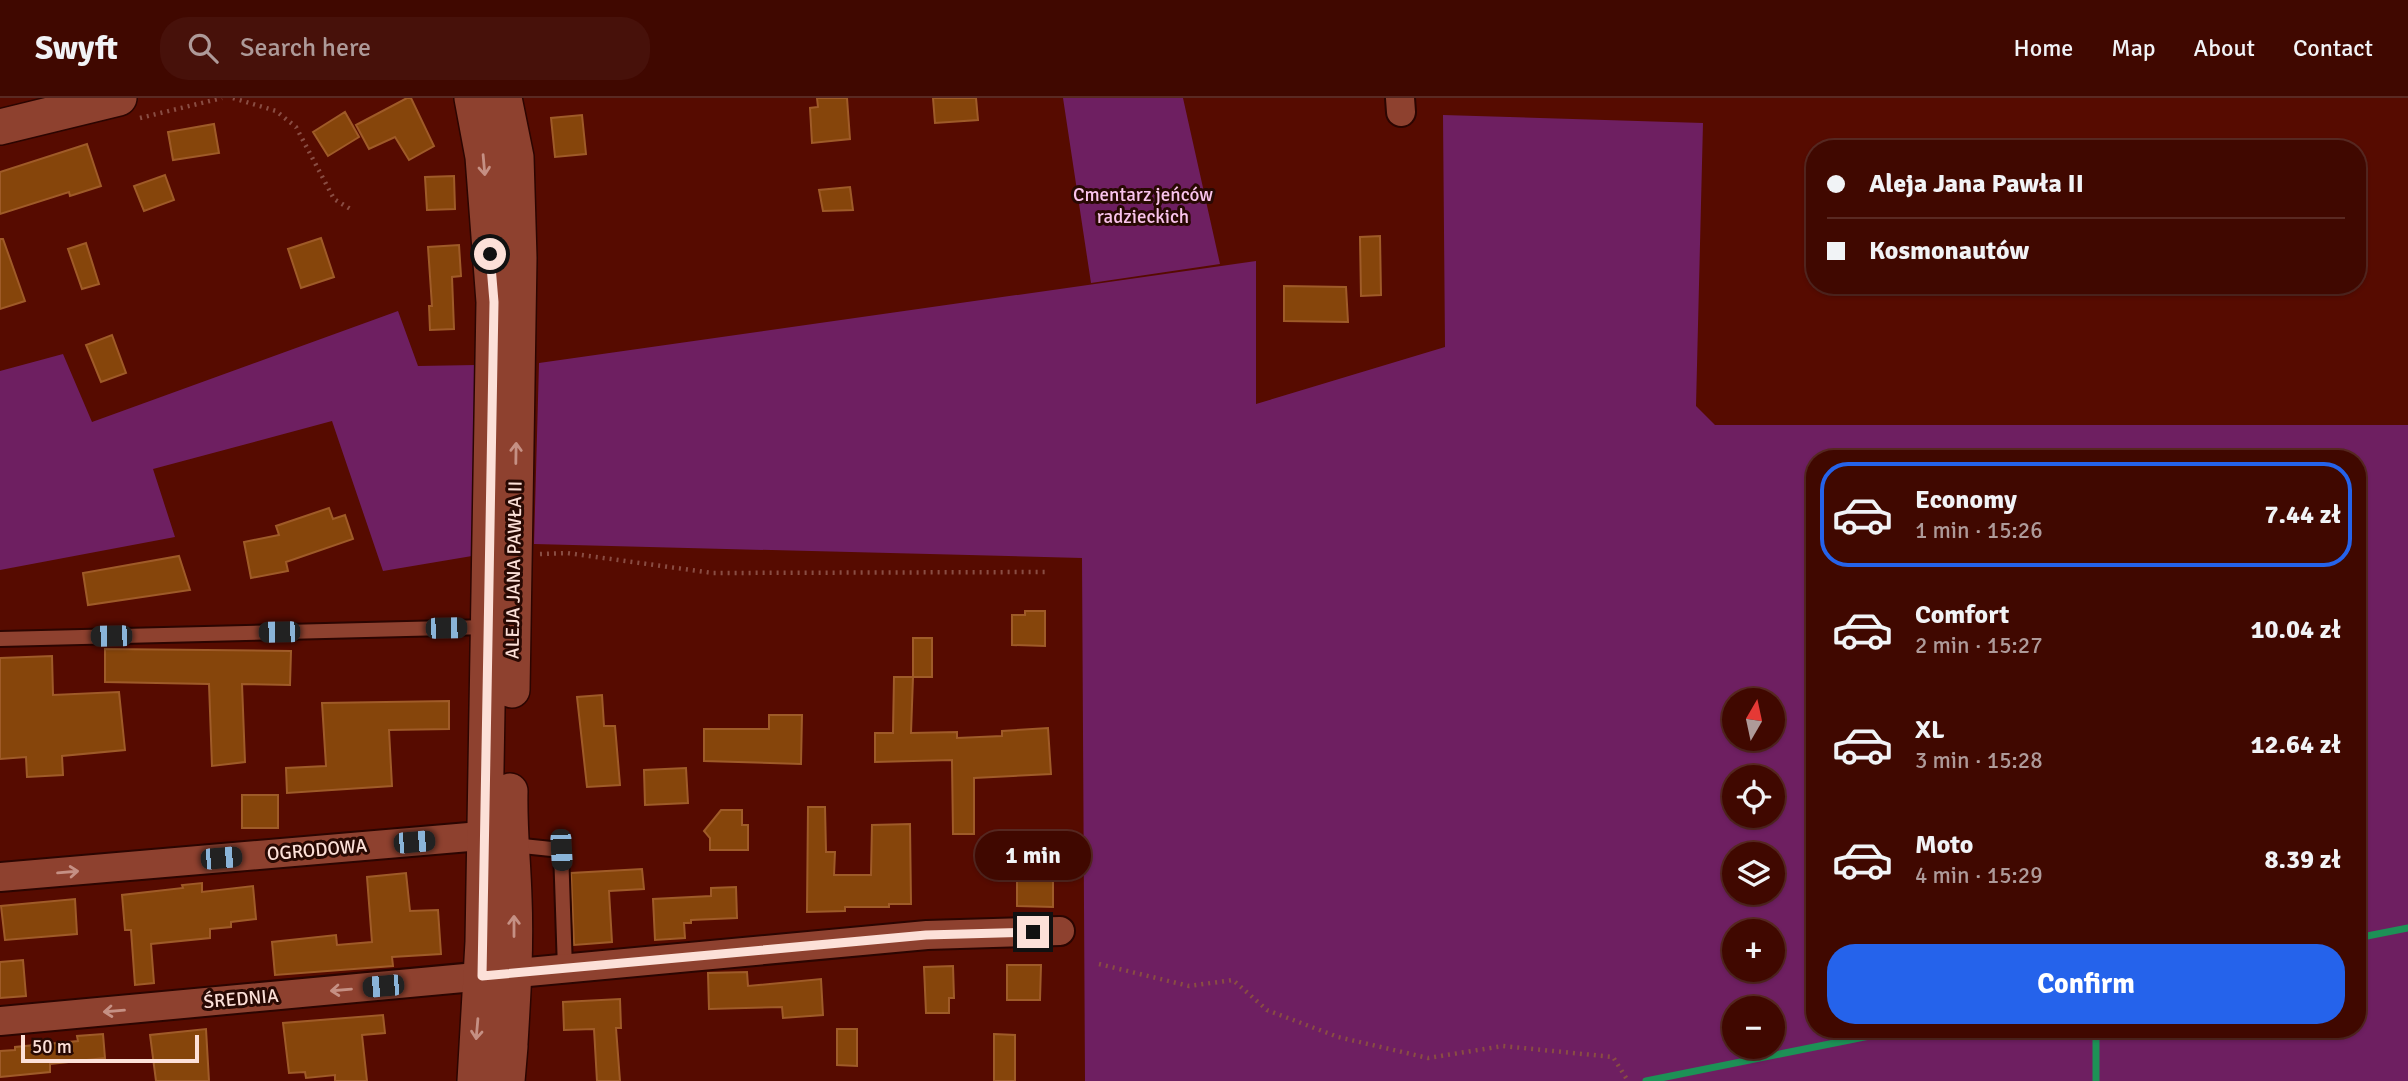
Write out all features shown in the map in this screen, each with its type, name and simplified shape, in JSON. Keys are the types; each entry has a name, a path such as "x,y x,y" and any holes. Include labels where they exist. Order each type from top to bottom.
{"street":[{"path":"0,127 119,98"},
{"name":"ALEJA JANA PAWŁA II","path":"472,98 483,157 494,302 502,555 498,975 475,1045 475,1081"},
{"name":"ALEJA JANA PAWŁA II","path":"501,839 488,627 502,555 519,258 516,157 504,98"},
{"name":"OGRODOWA","path":"0,877 501,839"},
{"name":"ŚREDNIA","path":"0,1021 926,935 1060,931"},
{"path":"498,975 492,985 502,1004 510,1043 507,1081"}],"lane":[{"path":"0,639 488,627"},
{"path":"501,839 561,850 565,969"}],"path":[{"path":"233,98 276,111 296,127 334,199 352,210"},
{"path":"502,555 567,553 713,573 1045,572"},
{"path":"1099,964 1189,986 1233,980 1267,1010 1338,1037 1428,1058 1503,1046 1592,1054 1613,1057 1628,1081"}],"green space":[{"name":"Cmentarz jeńców radzieckich","path":"1063,98 1183,98 1220,264 1091,283"},
{"path":"1443,115 1703,123 1696,406 1715,425 2408,425 2408,1081 1085,1081 1082,558 534,544 539,363 1256,261 1256,404 1445,347"},
{"path":"398,311 418,366 476,365 472,556 383,571 332,421 153,469 175,537 0,570 0,371 63,354 92,422"}],"building":[{"path":"411,98 434,146 409,160 395,137 369,149 356,125"},
{"path":"817,98 847,98 850,139 812,143 810,108 818,107"},
{"path":"933,98 976,98 978,120 935,123"},
{"path":"345,112 359,137 328,156 313,132"},
{"path":"582,115 586,154 555,157 551,118"},
{"path":"214,124 219,153 173,160 168,132"},
{"path":"87,144 101,186 70,196 69,192 0,214 0,172"},
{"path":"165,175 174,200 144,211 134,186"},
{"path":"454,176 455,209 427,210 425,177"},
{"path":"850,187 853,210 823,211 819,190"},
{"path":"1380,236 1381,295 1361,296 1360,237"},
{"path":"321,238 334,277 301,288 288,249"},
{"path":"0,239 3,239 25,301 0,309"},
{"path":"86,243 99,284 82,289 68,249"},
{"path":"459,245 461,276 452,277 454,329 430,330 429,306 432,306 428,247"},
{"path":"1284,286 1346,287 1348,322 1284,321"},
{"path":"112,335 126,373 101,382 86,345"},
{"path":"329,508 333,519 345,515 353,539 286,562 288,571 251,578 244,542 279,535 276,526"},
{"path":"179,556 190,590 88,605 83,573"},
{"path":"1025,611 1045,611 1045,646 1012,645 1012,615 1025,615"},
{"path":"913,638 932,638 932,677 913,677"},
{"path":"105,649 291,651 290,685 242,684 245,762 212,766 209,684 105,682"},
{"path":"52,656 53,695 119,692 125,750 62,756 63,775 27,777 26,757 0,759 0,658"},
{"path":"894,677 913,677 911,733 957,732 957,738 1002,736 1002,731 1048,728 1051,774 974,778 974,834 953,834 952,760 875,762 875,733 893,733"},
{"path":"602,695 604,726 615,726 620,785 587,787 577,697"},
{"path":"449,701 449,729 389,730 392,786 287,793 286,768 326,766 322,703"},
{"path":"769,715 802,715 801,764 704,761 704,729 769,729"},
{"path":"686,768 688,803 645,805 644,770"},
{"path":"242,795 278,795 278,828 242,828"},
{"path":"808,807 825,807 826,852 835,852 834,875 871,875 872,825 910,824 911,904 807,912"},
{"path":"721,810 742,810 742,825 748,825 748,850 710,850 710,838 704,831"},
{"path":"642,869 644,889 609,891 612,942 574,945 571,873"},
{"path":"406,873 410,911 438,910 441,954 392,957 393,966 275,975 272,942 336,935 337,945 372,942 367,877"},
{"path":"1017,876 1053,877 1053,907 1017,906"},
{"path":"202,883 202,892 253,886 256,919 231,922 231,927 210,929 210,938 151,944 154,983 135,985 131,930 125,930 122,895 183,888 182,885"},
{"path":"736,887 737,918 691,920 691,923 684,923 685,938 655,940 653,899 711,896 711,888"},
{"path":"75,899 77,934 5,940 1,906"},
{"path":"23,960 26,996 0,998 0,962"},
{"path":"1007,965 1041,965 1040,1000 1007,1000"},
{"path":"953,966 954,998 949,998 949,1013 926,1013 924,967"},
{"path":"747,972 748,986 821,979 823,1015 783,1018 782,1007 709,1009 708,973"},
{"path":"620,999 621,1028 616,1028 620,1081 597,1081 594,1029 564,1030 563,1002"},
{"path":"383,1015 385,1033 362,1035 367,1081 335,1081 335,1075 306,1078 305,1072 289,1073 283,1023"},
{"path":"206,1029 209,1081 156,1081 150,1035"},
{"path":"837,1029 857,1029 857,1066 837,1065"},
{"path":"103,1034 105,1058 50,1064 50,1072 0,1077 0,1051 78,1041 77,1036"},
{"path":"994,1034 1015,1035 1015,1081 994,1081"}],"waterway":[{"path":"2366,936 2408,928"},
{"path":"1646,1081 1859,1038"},
{"path":"2096,1039 2096,1081"}],"route":[{"path":"490,254 494,302 482,976 926,935 1033,932"}]}
